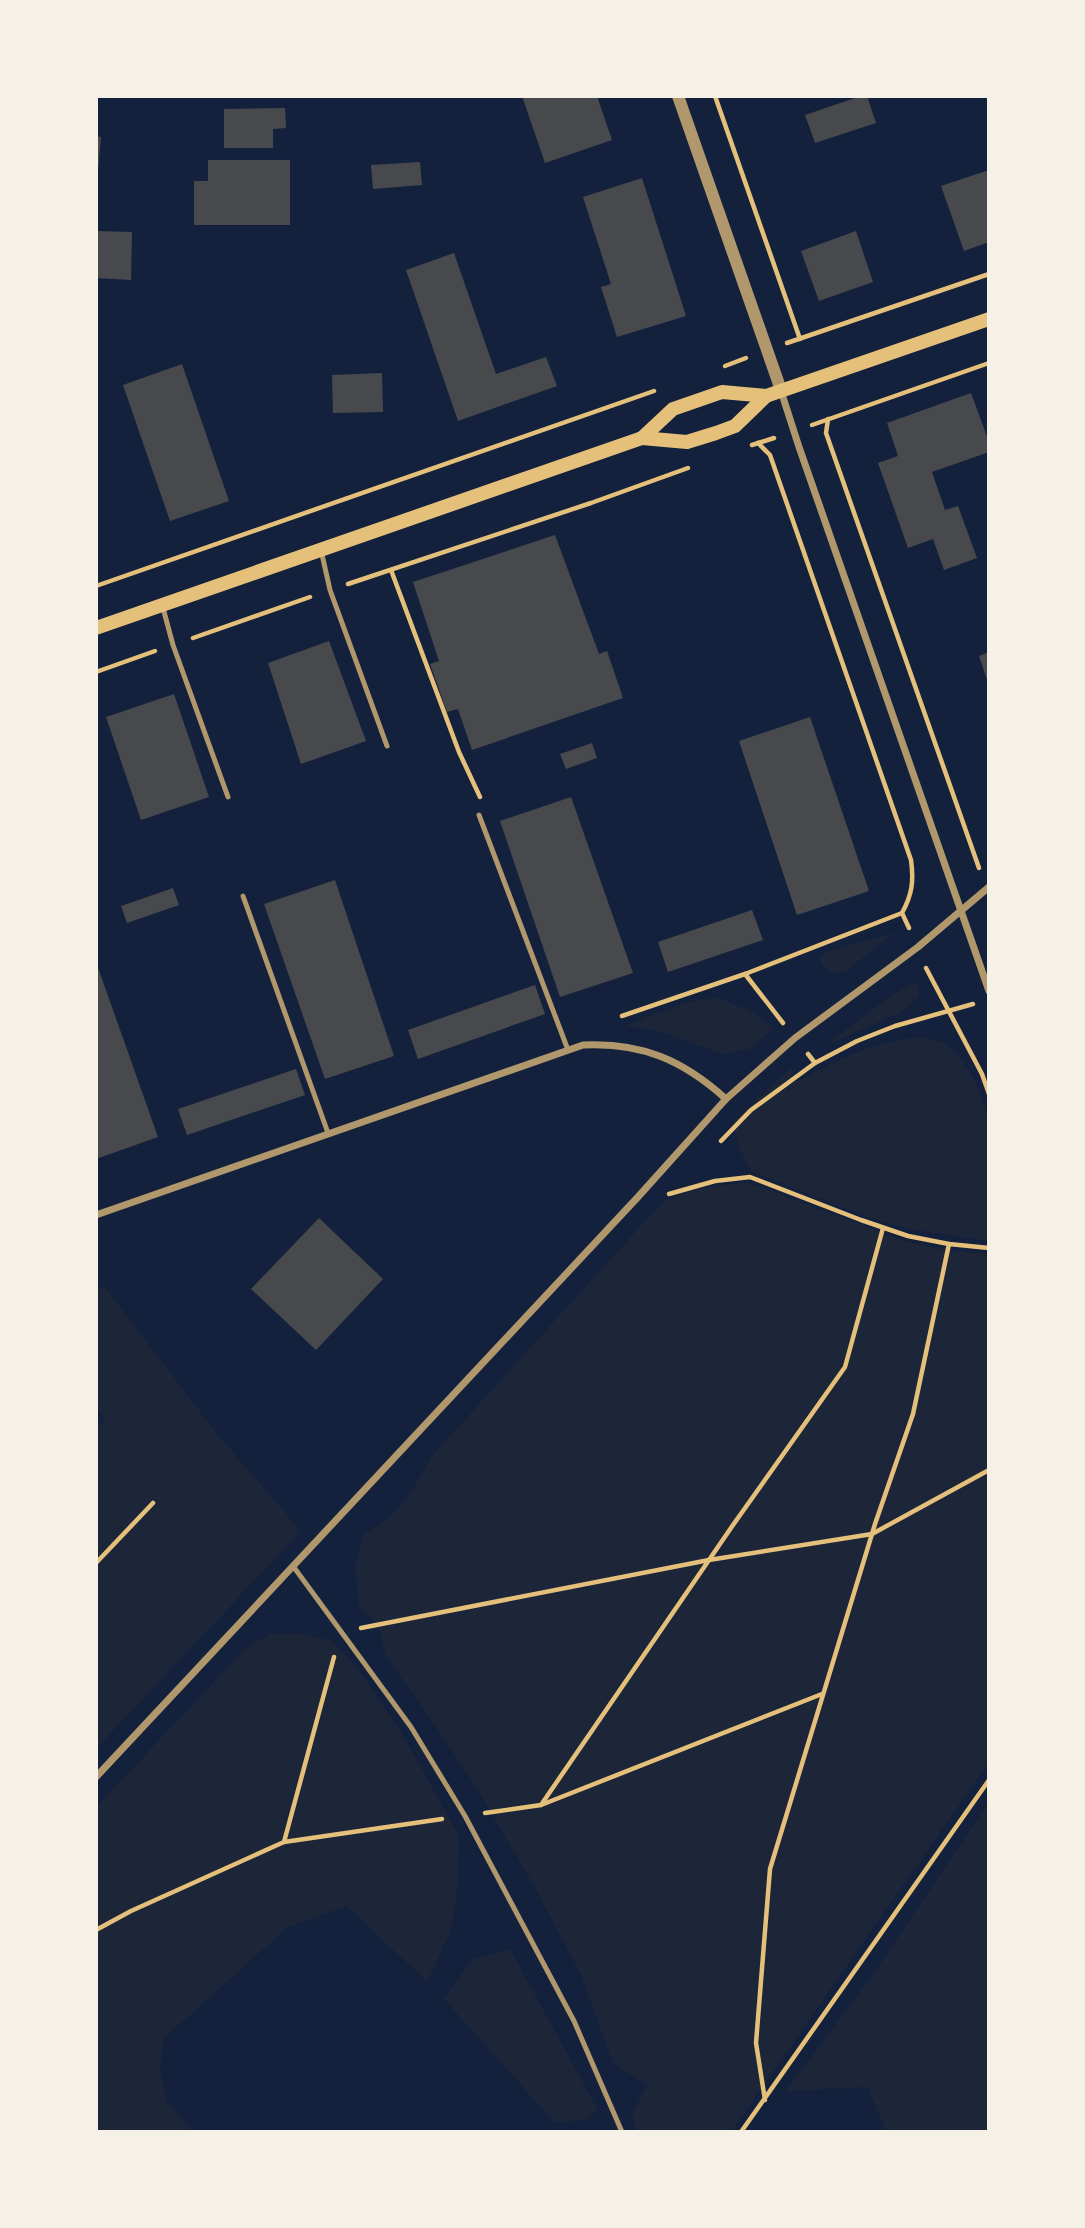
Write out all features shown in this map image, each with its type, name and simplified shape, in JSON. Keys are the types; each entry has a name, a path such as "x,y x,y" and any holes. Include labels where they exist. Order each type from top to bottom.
{"main road":[{"path":"642,438 687,442 716,433 735,426 766,396 989,319"},
{"path":"96,628 642,438 673,409 722,391 766,396"}],"street":[{"path":"678,96 989,991"},
{"path":"96,1777 726,1099 795,1038 918,947 987,888"},
{"path":"96,1214 583,1045 612,1044 663,1056 702,1078 726,1099"}],"lane":[{"path":"321,550 330,590 387,746"},
{"path":"162,605 173,646 228,797"},
{"path":"479,815 568,1050"},
{"path":"243,896 327,1133"},
{"path":"293,1566 411,1727 465,1816 574,2021 622,2132"}],"path":[{"path":"715,96 800,339"},
{"path":"716,369 989,274"},
{"path":"747,447 989,363"},
{"path":"96,586 656,390"},
{"path":"828,419 827,433 987,888"},
{"path":"622,1016 745,974 902,913 910,898 914,880 911,860 770,455 758,443"},
{"path":"96,672 699,464"},
{"path":"391,570 454,739 482,799"},
{"path":"902,913 930,979 982,1074 989,1094"},
{"path":"947,1012 978,1002"},
{"path":"714,1148 751,1110 815,1063"},
{"path":"670,1195 715,1181 750,1177 883,1228 949,1244 989,1248"},
{"path":"651,1182 670,1195"},
{"path":"670,1195 679,1185"},
{"path":"541,1805 845,1367 883,1228"},
{"path":"765,2100 756,2043 770,1869 872,1534 913,1414 949,1244"},
{"path":"284,1842 341,1632 709,1560 872,1534 989,1470"},
{"path":"96,1563 153,1503"},
{"path":"96,1930 131,1911 284,1842 541,1805 823,1693"},
{"path":"741,2132 989,1780"}],"shaded area":[{"path":"895,932 845,972 831,972 821,963 821,956 830,951"},
{"path":"915,982 919,996 905,1010 823,1047 891,996"},
{"path":"719,998 756,1014 773,1029 749,1049 722,1054 659,1031 626,1026 683,1004"},
{"path":"914,1038 942,1042 950,1047 969,1071 984,1104 990,1137 989,1241 908,1229 864,1216 751,1171 739,1148 733,1122 791,1068 795,1082 867,1049"},
{"path":"747,1182 908,1242 950,1251 989,1254 989,1762 731,2132 637,2132 632,2114 647,2085 613,2063 581,1975 534,1886 476,1787 386,1656 378,1624 359,1607 355,1567 363,1535 389,1518 412,1491 431,1457 657,1208 688,1192"},
{"path":"104,1286 217,1434 301,1531 96,1749 96,1427 105,1421 96,1405 96,1290"},
{"path":"300,1633 332,1641 357,1667 400,1730 459,1836 458,1884 451,1931 427,1982 347,1906 288,1927 164,2038 160,2069 166,2101 195,2132 96,2132 96,1807 244,1650 269,1634"},
{"path":"989,1802 989,2132 887,2132 867,2087 786,2091 877,1969"},
{"path":"510,1949 598,2110 588,2119 555,2123 444,1999 472,1959"}],"building":[{"path":"522,96 597,96 612,140 545,163"},
{"path":"867,96 876,123 815,143 805,115"},
{"path":"285,108 286,128 273,129 273,148 224,148 224,109"},
{"path":"96,136 101,137 98,171 96,171"},
{"path":"208,160 290,160 290,225 194,225 194,181 208,181"},
{"path":"420,162 422,185 373,189 371,165"},
{"path":"989,170 989,242 964,251 941,186"},
{"path":"642,178 686,316 617,337 601,287 611,284 583,197"},
{"path":"96,231 132,232 131,280 96,278"},
{"path":"856,231 873,282 819,301 801,251"},
{"path":"454,253 496,374 546,357 557,386 458,421 406,270"},
{"path":"182,364 229,501 170,521 123,385"},
{"path":"382,373 383,412 333,413 332,375"},
{"path":"971,393 989,442 989,452 932,472 945,510 958,506 977,558 944,570 933,539 908,548 878,463 898,456 887,423"},
{"path":"555,535 599,654 607,651 623,698 472,750 458,709 447,712 430,664 439,661 413,582"},
{"path":"329,641 366,741 301,764 268,663"},
{"path":"989,652 989,683 988,683 979,656"},
{"path":"174,694 209,797 141,820 106,717"},
{"path":"810,717 869,891 797,915 739,741"},
{"path":"592,743 597,758 566,769 560,754"},
{"path":"571,797 633,973 560,997 500,821"},
{"path":"335,880 394,1056 325,1079 264,904"},
{"path":"173,888 179,905 127,923 121,906"},
{"path":"752,910 763,940 668,972 658,942"},
{"path":"96,962 158,1137 96,1159"},
{"path":"535,985 545,1014 418,1059 408,1030"},
{"path":"296,1069 305,1095 187,1135 178,1109"},
{"path":"319,1218 383,1279 316,1350 251,1289"}]}
